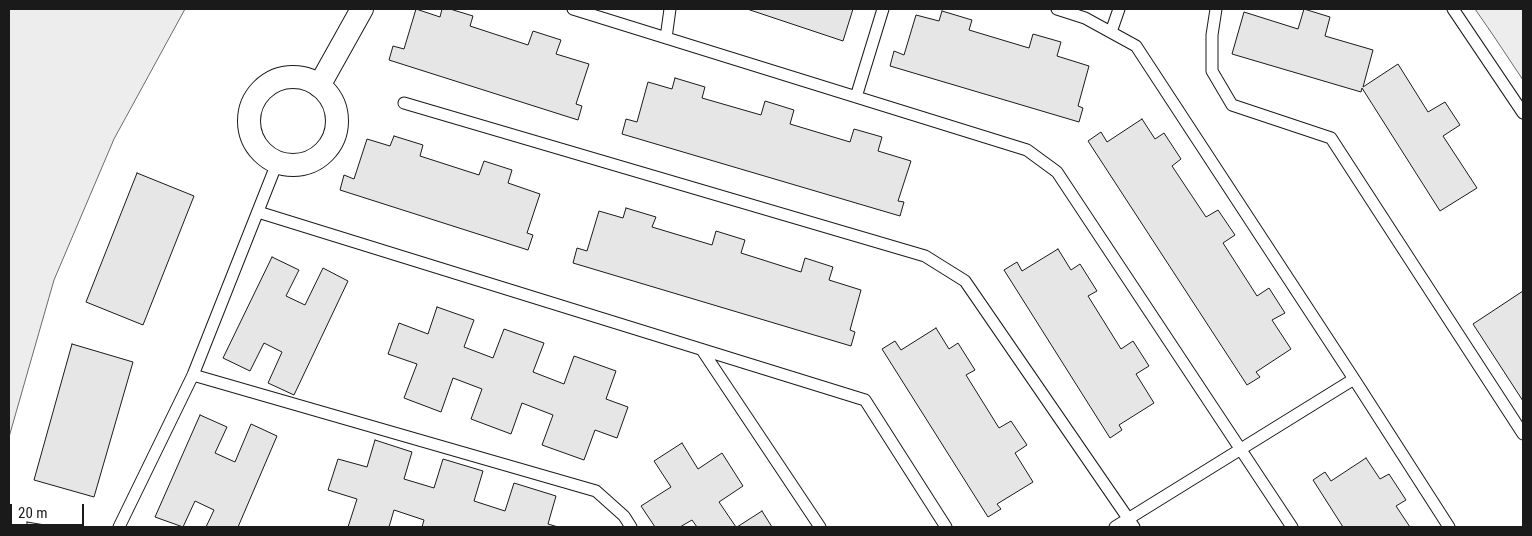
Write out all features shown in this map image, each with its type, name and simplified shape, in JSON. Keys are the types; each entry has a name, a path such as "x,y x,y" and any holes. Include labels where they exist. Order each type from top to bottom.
{"street":[{"path":"319,86 362,9"},
{"path":"296,77 308,80 319,86 328,95 334,106 336,131 332,143 319,157 302,165 289,166 277,163 257,148 248,124 249,112 254,100 262,90 283,78 296,77"}],"lane":[{"path":"573,9 1027,150 1058,172 1292,527"},
{"path":"666,38 670,9"},
{"path":"856,97 883,9"},
{"path":"1057,9 1085,18 1136,46 1449,527"},
{"path":"1111,32 1119,9"},
{"path":"1216,9 1212,35 1212,71 1232,105 1331,138 1523,434"},
{"path":"1453,9 1523,113"},
{"path":"404,103 925,256 965,281 1131,523"},
{"path":"119,527 193,375 277,163"},
{"path":"258,212 865,400 946,527"},
{"path":"702,350 820,527"},
{"path":"193,375 596,491 624,516 631,527"},
{"path":"1115,527 1131,523 1241,449 1354,379"}],"shaded area":[{"path":"9,9 185,9 114,139 54,280 9,437"},
{"path":"1475,9 1523,9 1523,80 1493,35"}],"building":[{"path":"416,9 440,17 442,9 450,9 473,16 470,26 528,45 533,31 561,40 556,54 589,64 576,104 582,106 578,120 389,60 393,46 404,49"},
{"path":"747,9 853,9 843,41"},
{"path":"1304,9 1330,17 1325,36 1373,50 1363,87 1398,64 1428,112 1445,102 1460,125 1443,136 1477,188 1440,211 1362,88 1361,92 1232,54 1244,12 1298,29"},
{"path":"942,11 972,20 969,30 1029,48 1033,34 1061,42 1057,56 1089,66 1078,106 1083,108 1079,122 890,66 894,51 904,55 916,15 939,21"},
{"path":"675,78 705,87 702,98 761,115 765,101 794,110 790,124 850,142 854,129 882,137 878,151 911,161 898,201 904,202 900,216 622,134 626,119 637,122 648,82 672,89"},
{"path":"1142,119 1155,139 1164,133 1181,159 1172,166 1206,217 1218,210 1235,235 1223,243 1257,296 1269,288 1285,313 1272,320 1291,349 1256,372 1260,377 1247,385 1088,141 1101,132 1107,142"},
{"path":"394,136 423,145 420,156 479,175 484,161 512,170 508,183 540,194 527,233 533,235 528,250 340,190 344,175 354,179 367,139 390,146"},
{"path":"137,173 194,196 143,325 86,302"},
{"path":"626,208 656,217 652,227 712,245 716,231 745,240 741,253 801,272 805,258 833,267 829,280 861,290 850,330 855,332 851,346 573,263 577,248 587,251 599,211 623,218"},
{"path":"1058,249 1071,270 1080,264 1097,291 1088,296 1121,349 1133,341 1149,366 1136,374 1154,403 1119,425 1122,430 1110,438 1004,270 1017,262 1022,271"},
{"path":"272,257 299,270 286,296 305,305 323,268 348,281 294,395 268,383 282,352 264,343 250,371 223,358"},
{"path":"1523,291 1523,401 1473,324"},
{"path":"437,307 474,320 464,347 493,358 504,329 544,343 533,372 564,384 574,356 616,371 606,399 628,407 617,438 595,430 584,460 542,445 553,415 522,403 511,434 471,419 482,389 453,378 441,412 404,398 417,364 388,354 399,323 428,334"},
{"path":"936,328 949,349 958,343 975,370 966,375 999,428 1011,421 1027,445 1015,453 1033,482 997,504 1001,509 988,517 882,349 895,341 901,350"},
{"path":"72,344 133,362 94,497 34,480"},
{"path":"200,415 227,427 215,453 235,462 251,424 277,436 238,527 206,527 214,510 195,501 183,527 155,517"},
{"path":"375,440 412,452 404,479 434,488 443,459 483,471 474,501 505,511 514,483 556,496 548,524 558,527 422,527 424,520 394,510 389,527 348,527 357,499 328,490 338,459 367,467"},
{"path":"682,443 698,469 722,453 743,486 719,502 736,527 697,527 692,520 680,527 655,527 641,506 671,487 654,461"},
{"path":"1366,458 1380,479 1389,474 1406,500 1396,506 1410,527 1343,527 1313,480 1325,472 1331,481"},
{"path":"762,511 772,527 737,527"},
{"path":"27,522 57,527 27,527"}]}
